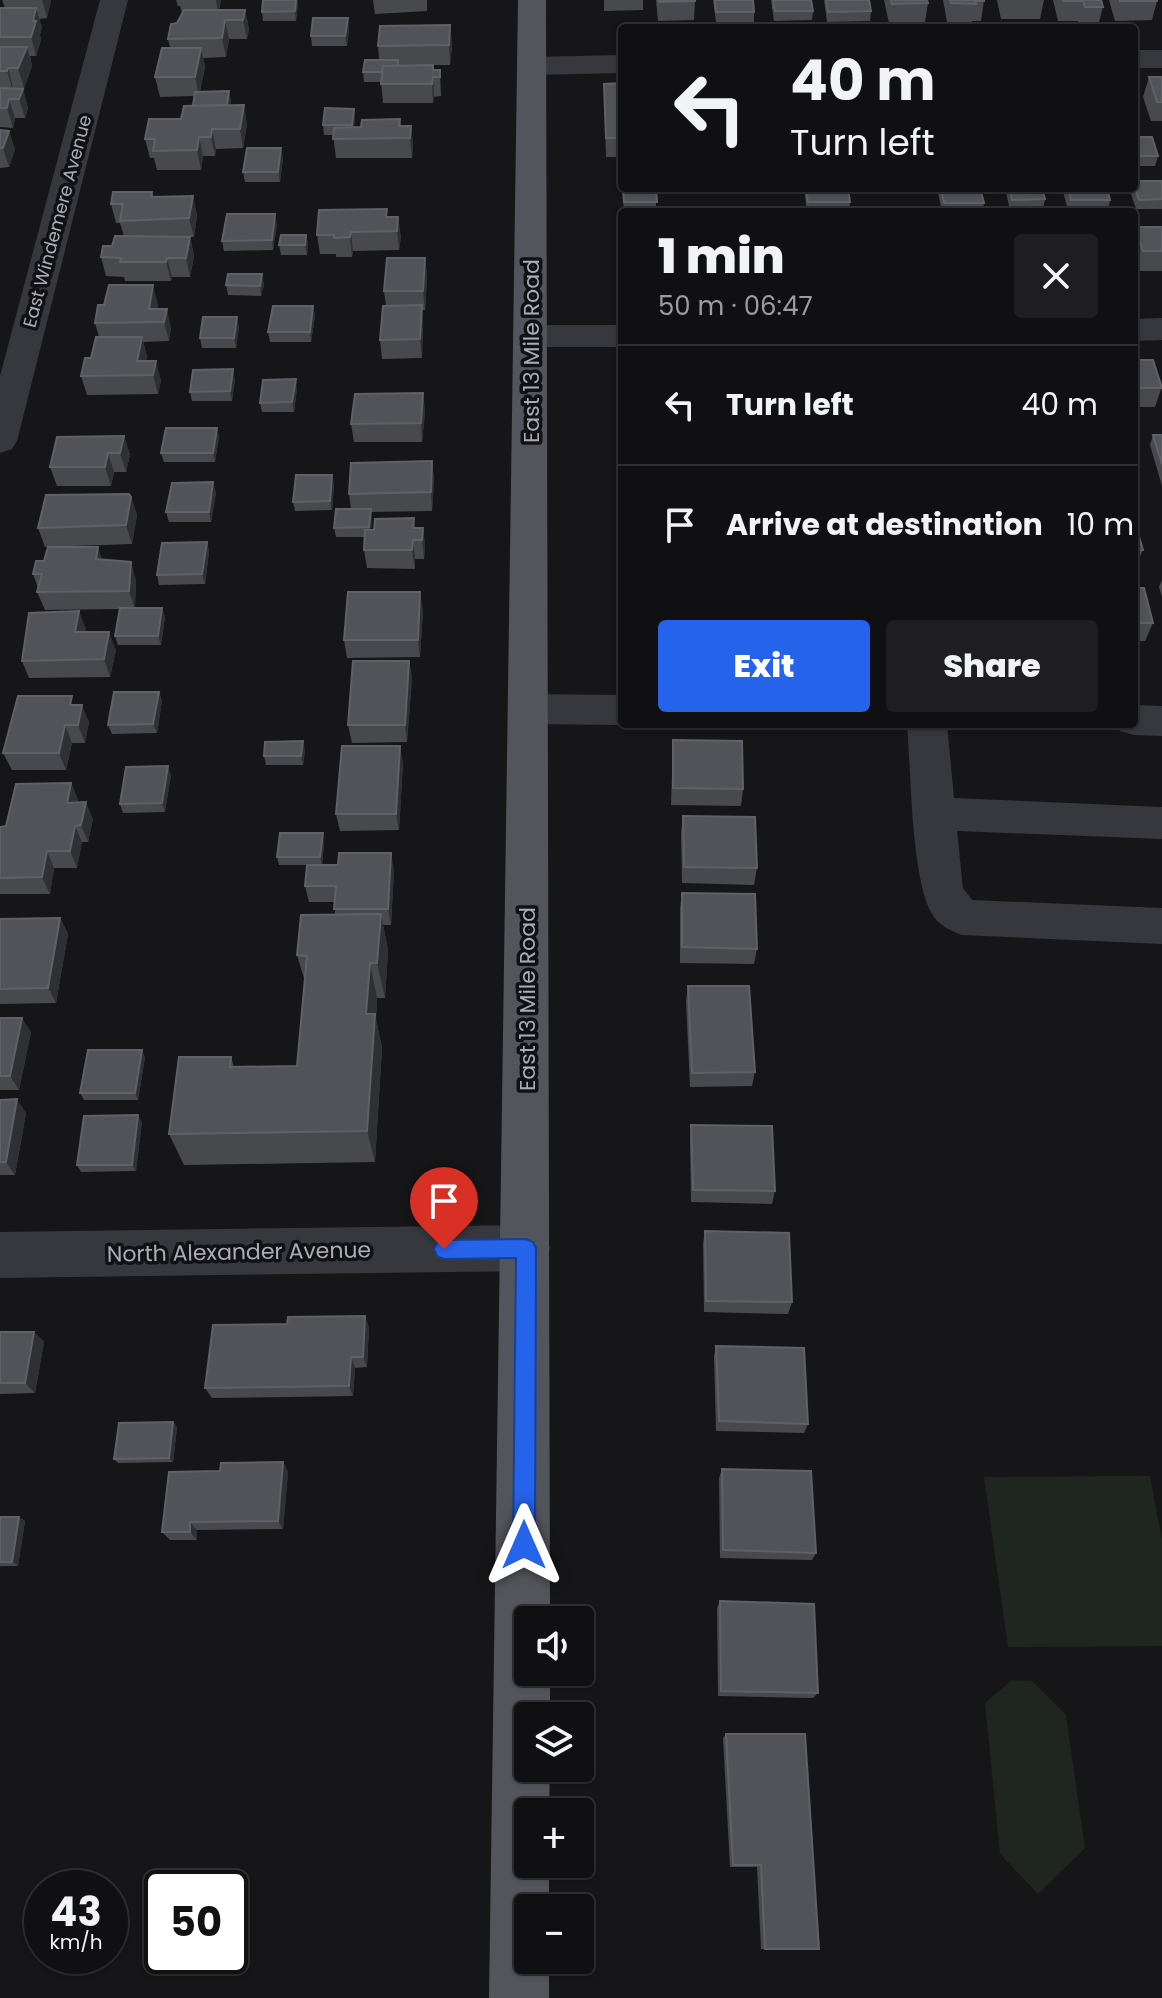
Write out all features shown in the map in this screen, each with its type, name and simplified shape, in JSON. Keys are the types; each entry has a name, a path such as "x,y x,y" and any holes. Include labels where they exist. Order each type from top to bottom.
{"main road":[{"name":"East 13 Mile Road","path":"519,1998 532,0"}],"street":[{"name":"East Windemere Avenue","path":"0,441 114,0"},
{"path":"1138,59 1162,59"},
{"path":"532,66 618,64"},
{"path":"1138,330 1162,329"},
{"path":"531,336 618,336"},
{"path":"528,709 618,710"},
{"path":"1138,720 1162,721"},
{"path":"927,728 942,888 949,905 962,917 1162,926"},
{"path":"935,814 1162,823"},
{"name":"North Alexander Avenue","path":"0,1255 526,1248"}],"shaded area":[{"path":"1150,1476 1162,1540 1162,1646 1008,1647 984,1477"},
{"path":"1012,1680 1032,1681 1066,1715 1085,1848 1038,1894 1000,1854 985,1703"}],"building":[{"path":"263,0 296,0 295,11 262,12"},
{"path":"695,0 695,1 659,2"},
{"path":"715,0 753,0 754,12 716,12"},
{"path":"773,0 811,0 813,11 775,11"},
{"path":"826,0 869,0 871,11 828,12"},
{"path":"891,0 927,0 928,3 892,4"},
{"path":"950,0 984,1 975,1 976,4 951,3"},
{"path":"1063,0 1101,0 1103,7 1085,7 1083,1"},
{"path":"0,8 36,8 31,37 0,37"},
{"path":"184,10 245,10 243,20 225,20 222,38 168,39 171,24 177,23"},
{"path":"313,18 348,18 345,36 311,36"},
{"path":"450,25 449,45 378,46 380,26"},
{"path":"0,47 27,47 18,68 0,71"},
{"path":"162,48 201,48 195,77 155,77"},
{"path":"365,60 398,60 398,66 383,66 382,72 363,72"},
{"path":"433,65 433,70 440,70 440,77 433,77 432,84 381,84 383,66"},
{"path":"1149,77 1162,77 1162,102 1157,102"},
{"path":"618,83 618,138 606,138 604,84"},
{"path":"0,88 23,89 19,99 9,99 7,108 0,108"},
{"path":"229,91 227,105 193,106 195,92"},
{"path":"244,105 240,129 212,129 211,137 199,137 197,150 153,151 155,139 145,139 149,119 181,119 184,106"},
{"path":"325,108 354,109 352,125 323,125"},
{"path":"400,119 399,126 411,126 410,138 333,139 334,128 361,127 362,120"},
{"path":"0,130 9,131 3,148 0,148"},
{"path":"1138,137 1152,137 1158,156 1138,156"},
{"path":"247,148 281,148 278,172 243,172"},
{"path":"1138,181 1162,181 1162,199 1139,200"},
{"path":"113,192 152,192 151,197 193,196 189,218 120,221 123,204 111,204"},
{"path":"623,192 656,192 657,202 624,202"},
{"path":"807,192 849,192 850,202 808,202"},
{"path":"942,192 981,192 984,203 944,203"},
{"path":"1011,192 1043,192 1045,199 1012,200"},
{"path":"1069,192 1108,192 1110,200 1071,200"},
{"path":"387,209 386,217 398,217 397,231 351,232 350,237 334,238 334,235 317,235 319,210"},
{"path":"227,214 275,214 272,240 222,241"},
{"path":"1138,227 1162,227 1162,251 1143,251"},
{"path":"281,235 306,235 305,245 279,245"},
{"path":"115,236 190,237 186,258 167,258 166,262 120,262 121,258 101,257 103,246 112,246"},
{"path":"387,258 425,258 423,291 384,291"},
{"path":"228,274 262,274 260,286 226,285"},
{"path":"109,285 153,285 149,309 167,309 164,322 95,323 98,305 104,305"},
{"path":"422,305 420,339 380,340 383,306"},
{"path":"273,306 313,306 310,332 268,332"},
{"path":"203,317 237,317 234,338 200,338"},
{"path":"96,337 142,337 137,361 156,361 153,375 81,376 85,358 91,358"},
{"path":"1138,360 1153,360 1162,388 1138,388"},
{"path":"233,369 230,391 190,392 193,370"},
{"path":"296,379 292,402 260,403 263,380"},
{"path":"423,393 421,423 351,424 355,394"},
{"path":"166,428 217,428 213,453 161,453"},
{"path":"1153,435 1162,435 1162,464"},
{"path":"124,436 120,453 108,453 105,467 50,467 57,437"},
{"path":"432,461 431,492 349,494 351,463"},
{"path":"296,475 332,475 330,501 293,502"},
{"path":"213,482 209,512 166,512 172,483"},
{"path":"129,494 126,525 38,528 46,495"},
{"path":"336,509 371,509 369,527 334,528"},
{"path":"414,518 413,528 423,528 422,540 413,540 412,550 364,550 365,530 374,530 375,519"},
{"path":"1138,533 1143,550 1138,550"},
{"path":"207,542 202,574 157,575 162,543"},
{"path":"48,547 98,547 96,559 131,562 129,591 37,592 42,574 33,574 36,561 44,561"},
{"path":"1138,588 1144,588 1153,623 1138,623"},
{"path":"348,592 420,592 418,640 344,640"},
{"path":"120,608 162,608 158,636 115,636"},
{"path":"79,611 75,632 109,632 104,659 22,661 29,613"},
{"path":"353,661 409,661 405,725 348,725"},
{"path":"114,692 159,692 153,724 108,725"},
{"path":"18,696 72,696 70,705 82,705 78,725 65,725 59,753 3,753"},
{"path":"673,740 742,741 743,789 673,788"},
{"path":"303,741 301,756 264,756 265,742"},
{"path":"342,746 400,746 396,814 336,814"},
{"path":"168,766 162,803 120,804 126,767"},
{"path":"71,783 67,803 86,802 81,825 75,826 70,851 47,851 42,877 0,878 0,827 6,826 16,784"},
{"path":"683,816 755,817 757,868 684,867"},
{"path":"280,833 323,833 320,857 277,857"},
{"path":"339,853 391,853 388,909 334,909 336,886 305,886 307,865 338,865"},
{"path":"682,893 755,894 757,949 682,947"},
{"path":"381,914 377,963 370,963 366,1014 375,1014 367,1131 169,1134 179,1057 231,1057 230,1067 297,1066 307,956 297,955 301,915"},
{"path":"60,918 48,988 0,989 0,919"},
{"path":"688,986 749,986 755,1072 692,1073"},
{"path":"0,1018 22,1018 10,1076 0,1076"},
{"path":"88,1050 142,1050 135,1093 80,1093"},
{"path":"17,1099 6,1162 0,1162 0,1100"},
{"path":"138,1115 132,1165 77,1165 84,1116"},
{"path":"691,1125 772,1126 775,1191 693,1190"},
{"path":"705,1231 789,1233 792,1302 706,1301"},
{"path":"365,1316 363,1357 351,1357 349,1386 205,1388 213,1325 287,1324 288,1317"},
{"path":"0,1332 34,1332 25,1383 0,1383"},
{"path":"716,1346 804,1348 808,1424 719,1421"},
{"path":"173,1422 169,1458 114,1459 119,1423"},
{"path":"283,1462 278,1521 190,1522 190,1532 162,1532 169,1472 220,1471 221,1463"},
{"path":"722,1469 811,1471 816,1553 723,1550"},
{"path":"0,1517 19,1517 12,1562 0,1562"},
{"path":"720,1601 814,1604 818,1693 721,1691"},
{"path":"726,1734 805,1734 819,1949 765,1949 761,1865 733,1865"}],"route":[{"path":"444,1249 526,1248 524,1545"}]}
